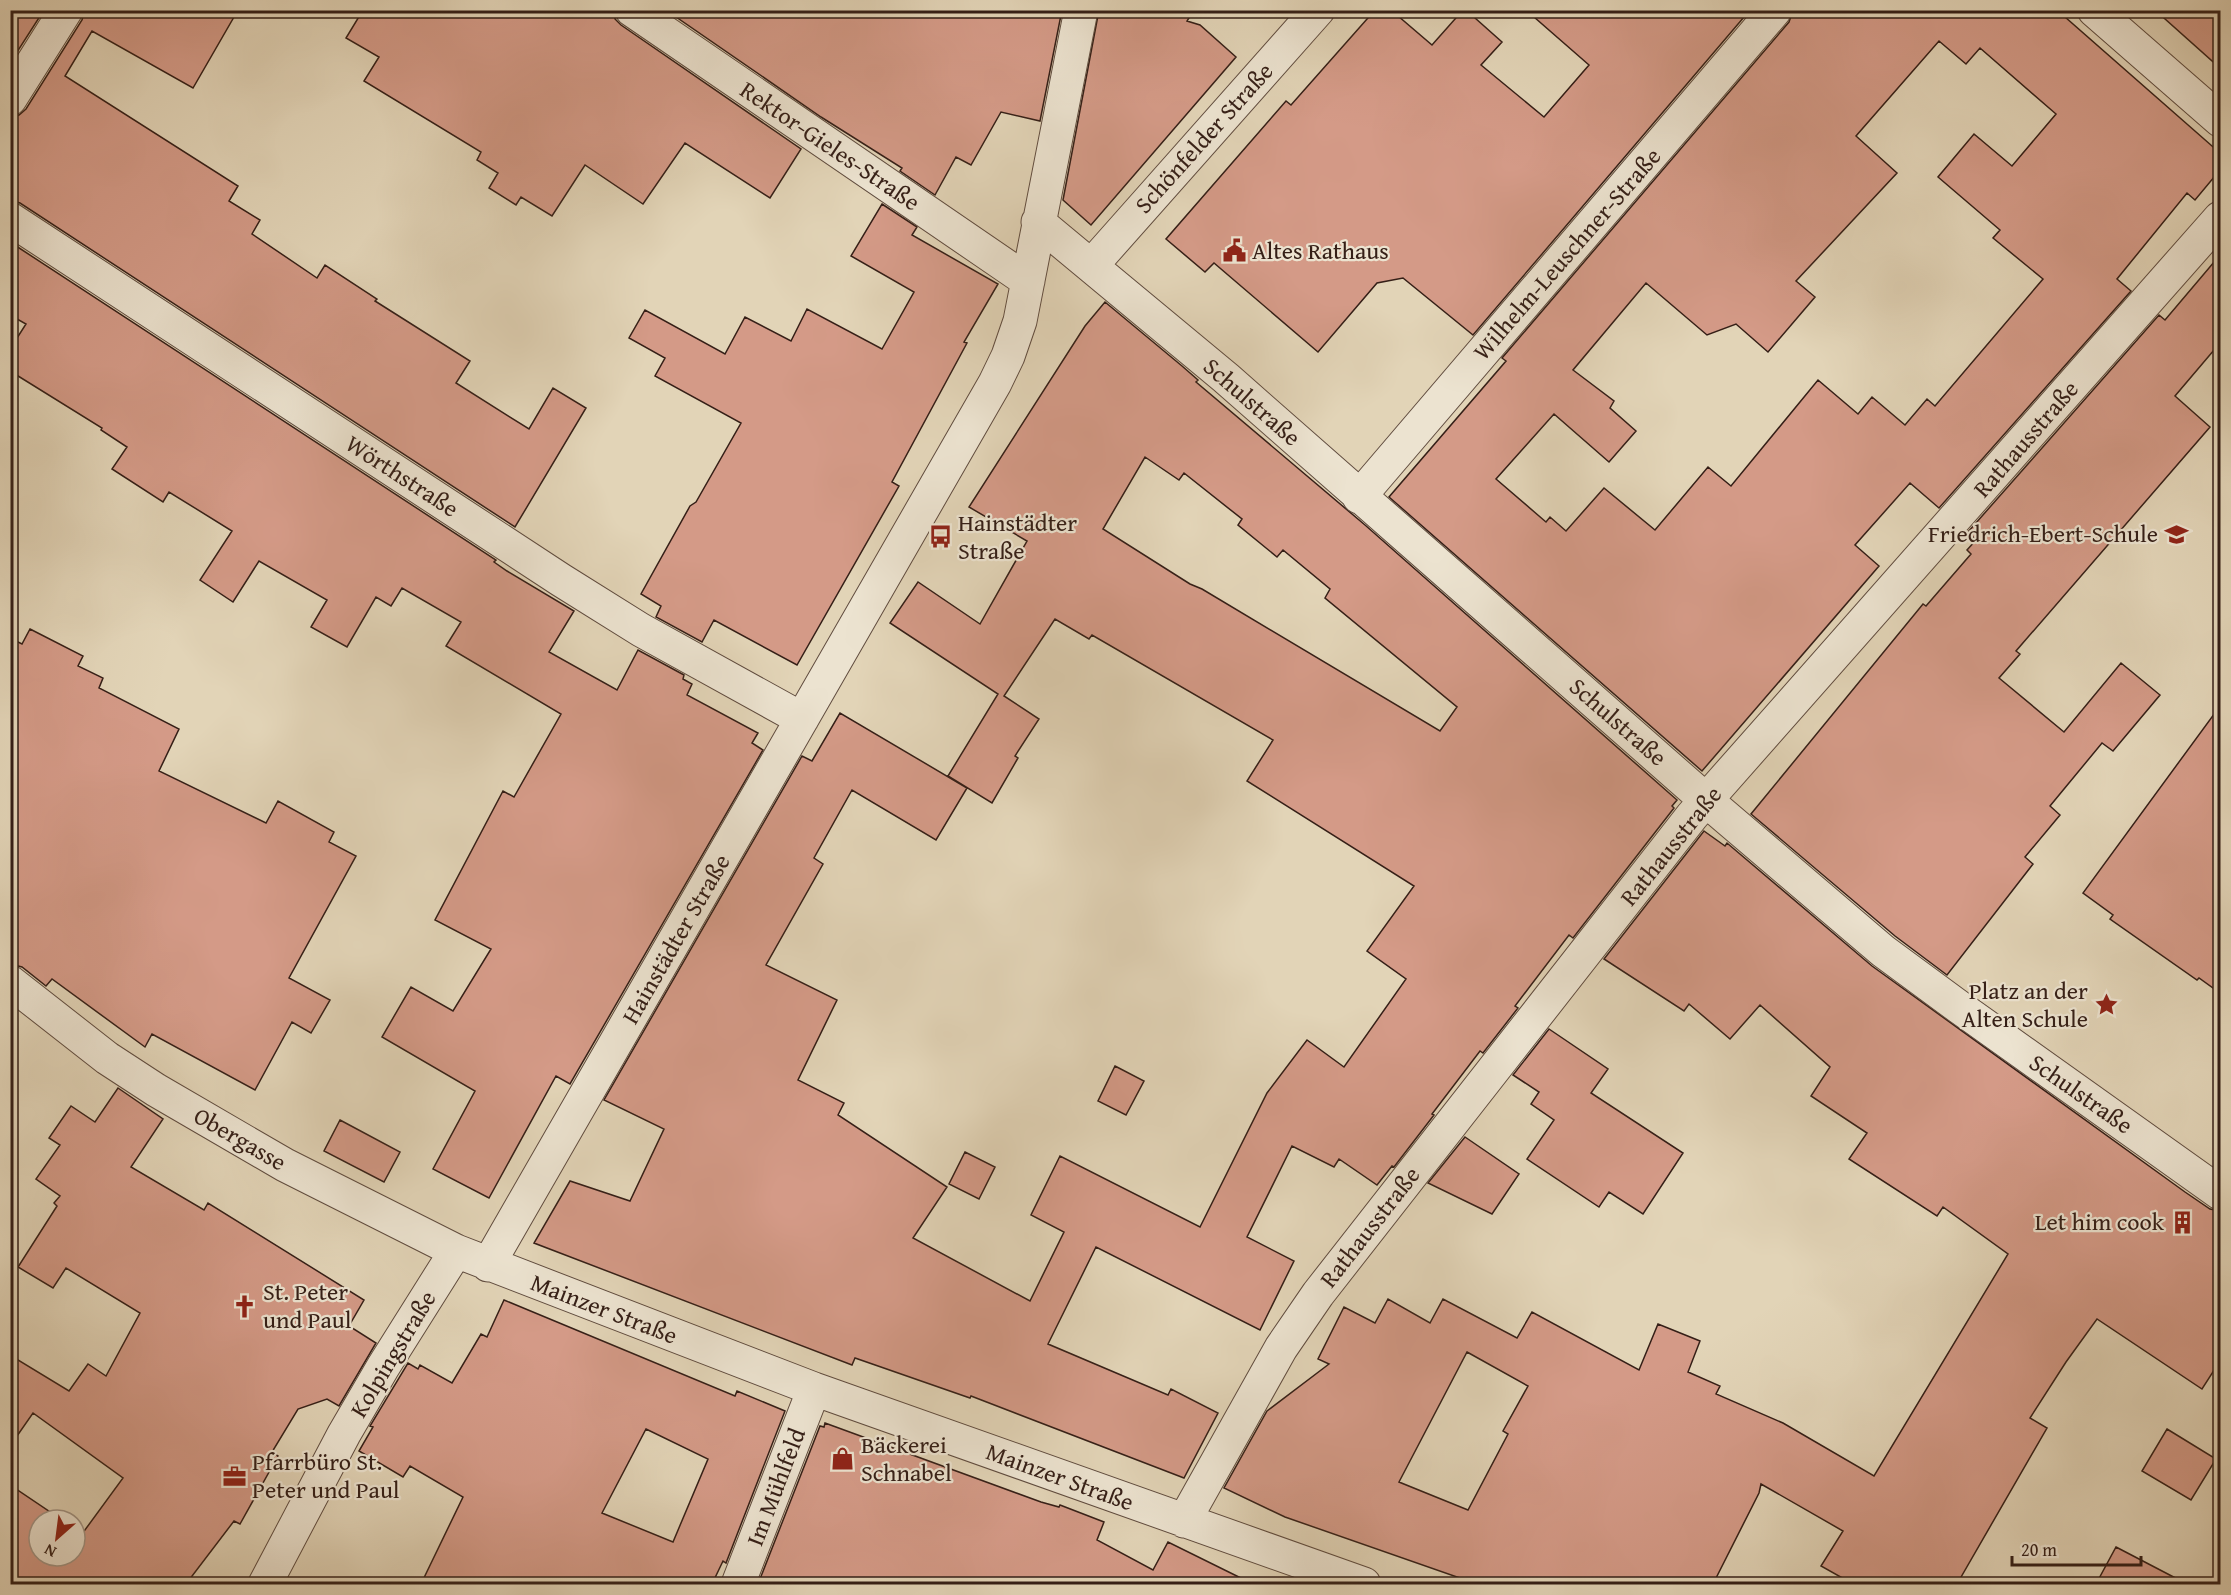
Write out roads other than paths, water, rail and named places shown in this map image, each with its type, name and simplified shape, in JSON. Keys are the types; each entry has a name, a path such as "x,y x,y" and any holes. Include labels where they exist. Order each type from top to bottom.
{"street":[{"path":"10,99 66,10"},
{"name":"Rektor-Gieles-Straße","path":"632,10 1028,281"},
{"name":"Hainstädter Straße","path":"488,1265 995,383 1016,336 1081,10"},
{"name":"Schönfelder Straße","path":"1091,266 1318,10"},
{"name":"Wilhelm-Leuschner-Straße","path":"1359,497 1775,10"},
{"path":"2094,10 2220,120"},
{"name":"Rathausstraße","path":"1184,1521 1249,1401 1281,1348 1318,1294 1692,816 2220,218"},
{"name":"Wörthstraße","path":"10,219 571,586 641,630 802,719"},
{"name":"Schulstraße","path":"1038,222 1226,378 1707,801 1883,951 2220,1194"},
{"name":"Obergasse","path":"10,982 107,1058 156,1090 285,1165 488,1265"},
{"name":"Kolpingstraße","path":"265,1584 382,1367 456,1251"},
{"name":"Mainzer Straße","path":"488,1265 814,1389 1184,1521 1343,1581"},
{"name":"Im Mühlfeld","path":"738,1584 814,1389"}],"place":[{"name":"Altes Rathaus","path":"1234,251"},
{"name":"Friedrich-Ebert-Schule","path":"2176,534"},
{"name":"Hainstädter Straße","path":"940,537"},
{"name":"Platz an der Alten Schule","path":"2106,1005"},
{"name":"Let him cook","path":"2182,1222"},
{"name":"St. Peter und Paul","path":"245,1306"},
{"name":"Bäckerei Schnabel","path":"843,1459"},
{"name":"Pfarrbüro St. Peter und Paul","path":"234,1476"}]}
